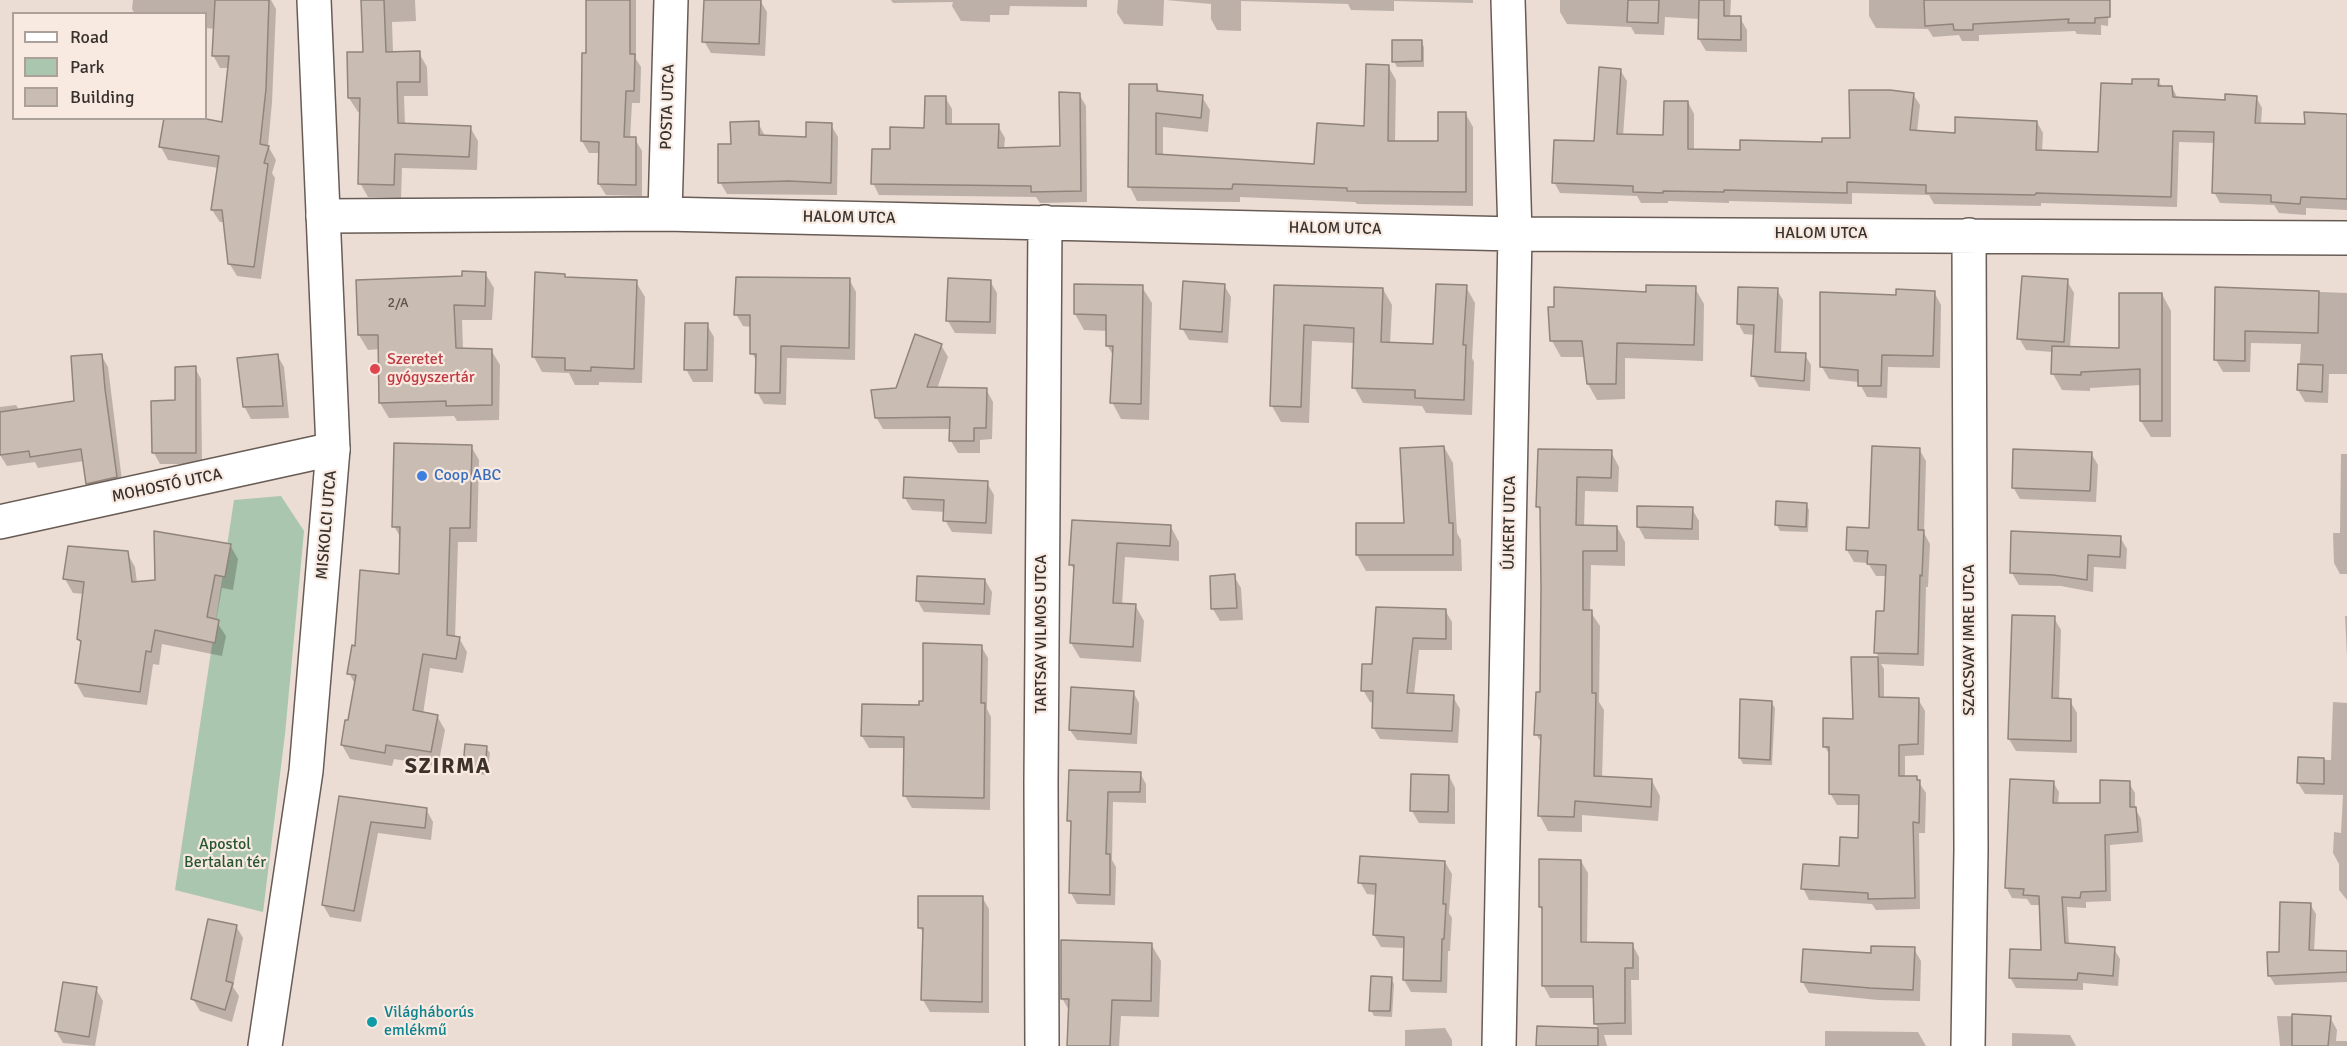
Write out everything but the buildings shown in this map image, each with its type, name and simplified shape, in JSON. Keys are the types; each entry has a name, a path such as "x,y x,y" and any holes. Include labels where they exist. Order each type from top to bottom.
{"street":[{"name":"MISKOLCI UTCA","path":"265,1046 306,771 333,449 314,0"},
{"name":"POSTA UTCA","path":"665,214 671,0"},
{"name":"ÚJKERT UTCA","path":"1499,1046 1515,234 1508,0"},
{"name":"HALOM UTCA","path":"323,216 665,214 1515,234 2347,238"},
{"name":"TARTSAY VILMOS UTCA","path":"1042,1046 1041,770 1045,222"},
{"name":"SZACSVAY IMRE UTCA","path":"1968,1046 1971,849 1969,235"},
{"name":"MOHOSTÓ UTCA","path":"0,522 333,449"}],"green space":[{"name":"Apostol Bertalan tér","path":"281,496 304,531 285,734 263,912 175,890 234,500"}],"place":[{"name":"Szeretet gyógyszertár","path":"375,369"},
{"name":"Coop ABC","path":"422,476"},
{"name":"Világháborús emlékmű","path":"372,1022"}],"district":[{"name":"SZIRMA","path":"448,767"}]}
